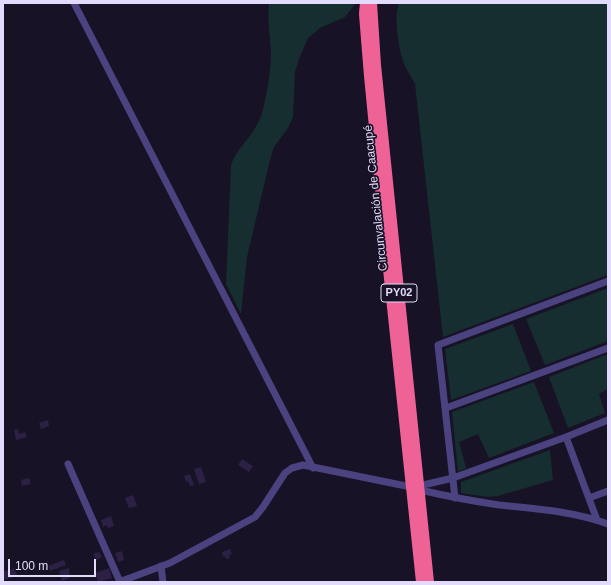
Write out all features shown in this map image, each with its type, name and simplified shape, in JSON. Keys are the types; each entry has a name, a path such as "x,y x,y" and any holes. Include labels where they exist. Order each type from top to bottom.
{"highway":[{"name":"Circunvalación de Caacupé","path":"365,3 364,14 376,147 429,582"},
{"name":"Circunvalación de Caacupé","path":"372,3 377,80 417,488 421,582"}],"street":[{"path":"74,3 313,468"},
{"path":"455,498 438,345 608,281"},
{"path":"446,408 608,348"},
{"path":"417,488 453,478 566,437 608,420"},
{"path":"566,437 597,520"},
{"path":"68,464 119,582 162,566 255,517 285,473 292,468 303,465 417,488 455,498 556,511 597,520 608,524"},
{"path":"589,498 608,491"},
{"path":"162,566 163,582"}],"green space":[{"path":"269,3 356,3 345,17 320,28 308,38 299,59 295,72 293,117 288,128 274,147 270,160 247,257 241,314 226,284 231,165 234,158 256,127 264,106 271,59 268,21"},
{"path":"399,3 608,3 608,275 443,337 415,84 403,62 399,45 397,9"},
{"path":"608,288 608,341 545,365 526,319"},
{"path":"513,324 531,371 451,400 445,349"},
{"path":"608,354 608,389 599,394 605,413 568,428 549,377"},
{"path":"534,382 554,433 489,458 478,434 459,442 466,468 458,472 452,412"},
{"path":"550,450 553,480 498,496 488,497 461,493 461,482"}],"building":[{"path":"48,420 49,426 41,429 39,423"},
{"path":"18,429 19,434 25,432 27,437 16,440 14,430"},
{"path":"242,459 253,466 249,472 238,465"},
{"path":"201,467 206,482 199,484 194,469"},
{"path":"190,474 194,485 190,486 188,481 186,482 184,476"},
{"path":"29,478 31,484 22,486 21,480"},
{"path":"133,495 137,506 129,508 125,498"},
{"path":"111,516 114,526 108,528 107,525 103,527 101,520"},
{"path":"230,549 232,554 229,555 230,558 226,559 225,556 223,557 222,552"},
{"path":"122,551 124,560 118,562 115,553"},
{"path":"99,552 102,557 96,560 93,554"},
{"path":"64,560 66,565 50,571 48,566"},
{"path":"15,568 17,576 4,580 3,572"},
{"path":"69,568 70,578 62,581 59,571"},
{"path":"109,568 112,578 98,582 95,573"}]}
